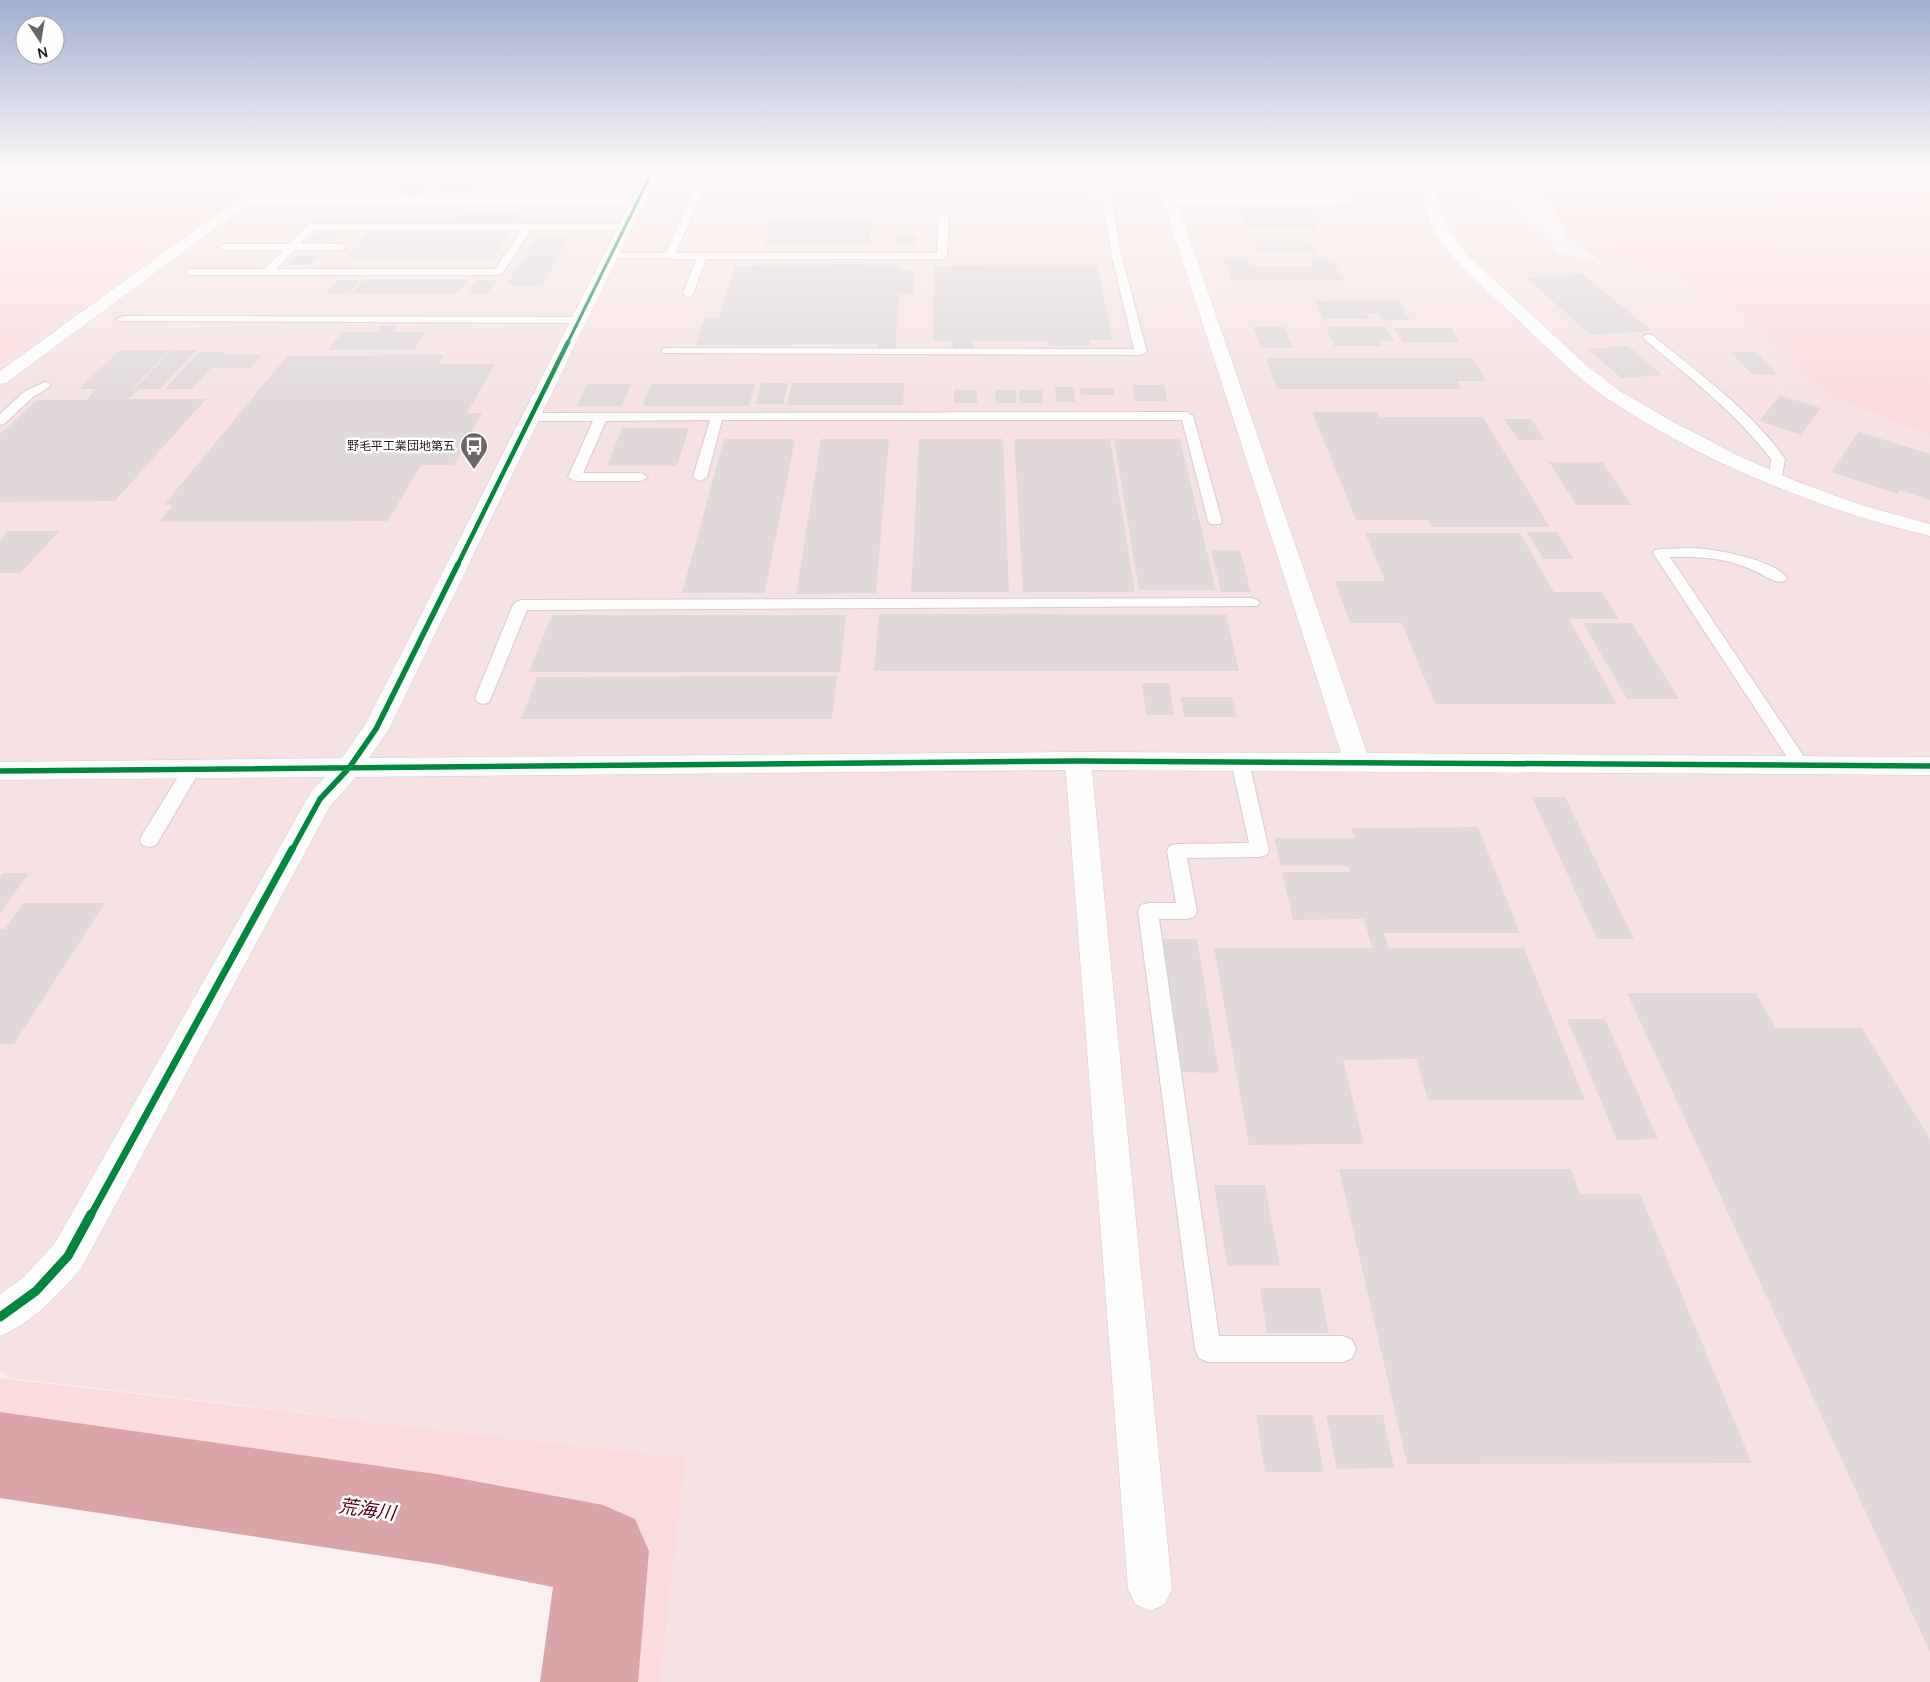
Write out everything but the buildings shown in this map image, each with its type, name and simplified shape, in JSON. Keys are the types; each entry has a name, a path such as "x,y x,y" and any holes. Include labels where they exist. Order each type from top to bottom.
{"street":[{"path":"0,379 177,248"},
{"path":"0,1318 36,1291 68,1256 320,799 350,768 376,729 614,248"},
{"path":"1186,248 1357,762"},
{"path":"1454,248 1463,259 1580,369 1614,395 1661,423 1732,460 1776,479 1854,508 1930,530"},
{"path":"1078,761 1150,1589"},
{"path":"0,771 1078,761 1930,766"}],"lane":[{"path":"267,272 291,248"},
{"path":"320,272 341,248"},
{"path":"190,272 498,272 514,248"},
{"path":"670,256 673,248"},
{"path":"610,256 942,256 942,248"},
{"path":"667,351 1140,352 1116,248"},
{"path":"688,294 702,256"},
{"path":"123,319 578,320"},
{"path":"1648,337 1739,415 1768,445 1778,458 1776,479"},
{"path":"0,421 29,394 45,386"},
{"path":"700,477 717,416"},
{"path":"530,417 1187,416 1215,522"},
{"path":"601,417 575,477 641,477"},
{"path":"1780,578 1756,565 1729,555 1701,551 1660,553 1802,765"},
{"path":"483,698 521,605 1252,603"},
{"path":"1240,762 1260,850 1176,850 1186,911 1148,911 1208,1349 1343,1349"},
{"path":"149,840 192,769"}],"shaded area":[{"path":"0,248 167,248 0,366"},
{"path":"166,248 1555,248 1560,254 1674,275 1732,307 1798,368 1819,391 1930,436 1930,1682 660,1682 686,1458 10,1378 0,1371 0,366"},
{"path":"1582,248 1930,248 1930,436 1819,391 1798,368 1732,307 1674,275 1602,262"},
{"path":"0,1378 686,1458 660,1682 610,1682 623,1529 0,1438"}],"waterway":[{"name":"荒海川","path":"0,1455 442,1520 603,1551 589,1682"}],"cycle path":[{"path":"0,1317 36,1291 68,1256 320,799 349,768 376,729 614,248"},
{"path":"0,771 1078,761 1930,766"}],"place":[{"name":"野毛平工業団地第五","path":"474,470"}]}
